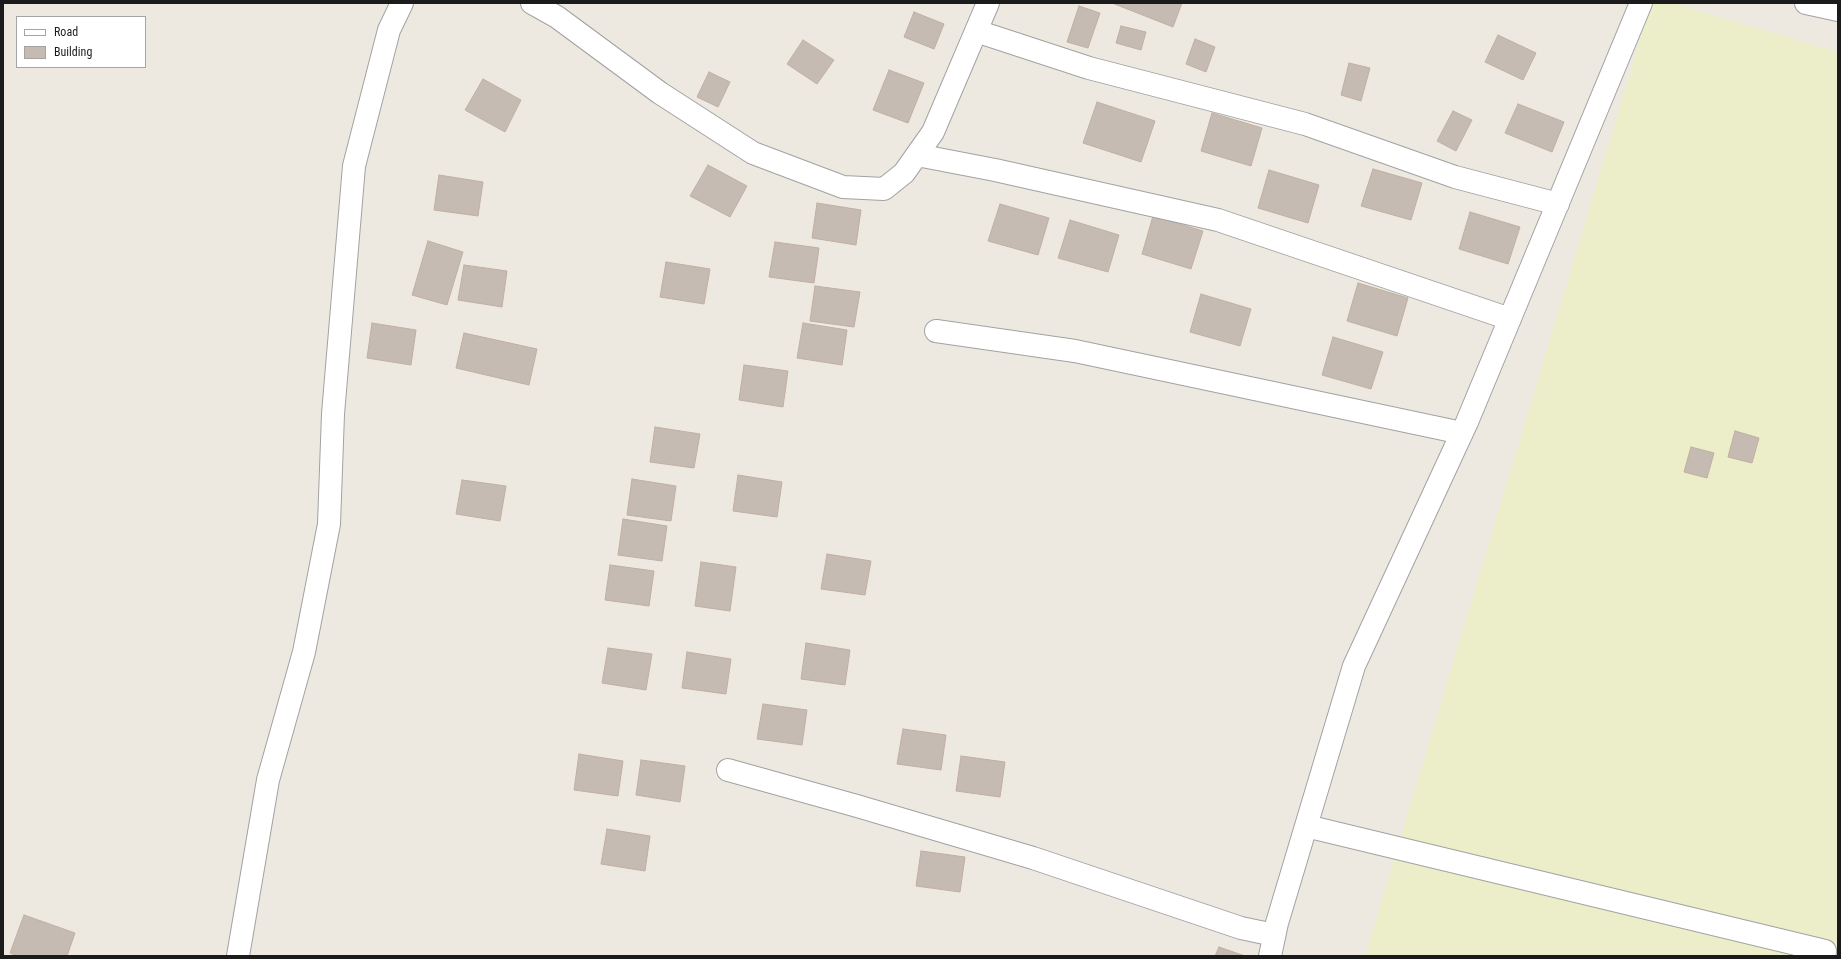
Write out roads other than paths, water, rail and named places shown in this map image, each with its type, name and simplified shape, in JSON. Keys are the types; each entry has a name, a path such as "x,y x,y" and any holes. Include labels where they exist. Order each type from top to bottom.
{"street":[{"path":"238,956 268,780 304,652 329,524 333,414 354,166 389,30 402,3"},
{"path":"532,3 557,17 660,93 753,154 843,187 884,189 904,173 933,132 988,3"},
{"path":"1270,956 1274,935 1354,666 1462,433 1641,3"},
{"path":"1806,3 1838,10"},
{"path":"976,32 1089,68 1305,124 1455,177 1558,204"},
{"path":"917,155 995,170 1218,220 1510,319"},
{"path":"936,332 1075,351 1462,433"},
{"path":"728,770 1033,858 1241,928 1274,935"},
{"path":"1306,826 1825,951 1824,956"}]}
